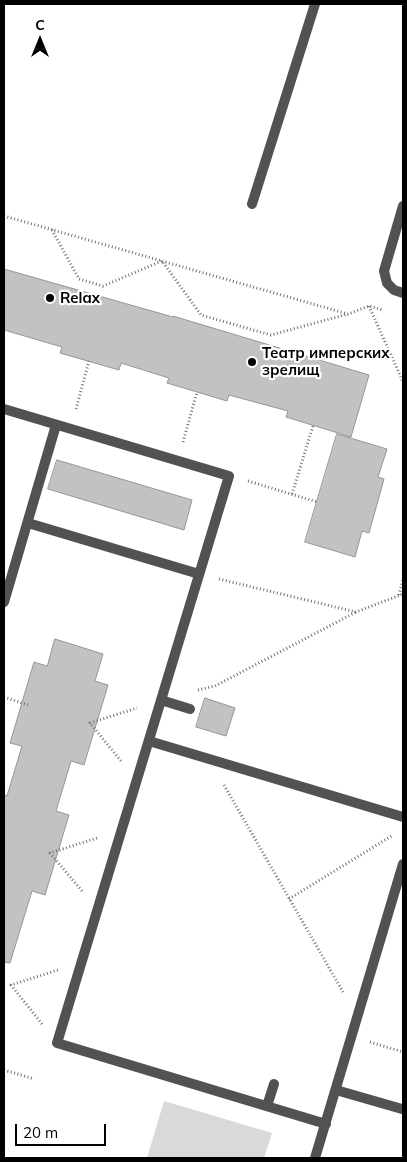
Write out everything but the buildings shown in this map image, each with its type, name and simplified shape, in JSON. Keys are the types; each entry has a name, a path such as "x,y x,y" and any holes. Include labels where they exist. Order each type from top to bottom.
{"lane":[{"path":"252,204 315,4"},
{"path":"403,206 384,271 386,283 394,290 403,293"},
{"path":"4,409 229,476 57,1043 326,1124"},
{"path":"4,602 56,425"},
{"path":"28,523 199,574"},
{"path":"161,700 190,709"},
{"path":"149,741 403,817"},
{"path":"315,1158 403,864"},
{"path":"267,1106 274,1084"},
{"path":"336,1090 402,1109"}],"path":[{"path":"4,216 348,314"},
{"path":"52,230 79,279 103,286 162,262"},
{"path":"162,262 201,316 271,335 348,314 369,306 386,311"},
{"path":"369,306 403,382"},
{"path":"70,429 89,361"},
{"path":"178,460 197,392"},
{"path":"292,494 313,426"},
{"path":"229,476 317,502"},
{"path":"199,574 356,612"},
{"path":"398,595 403,579"},
{"path":"197,691 215,686 356,612 403,594"},
{"path":"4,697 28,704"},
{"path":"137,781 90,723 161,700"},
{"path":"208,758 358,1016"},
{"path":"97,911 50,853 122,830"},
{"path":"289,899 395,834"},
{"path":"57,1043 10,985 82,962"},
{"path":"352,1037 403,1052"},
{"path":"4,1070 34,1079"}],"shaded area":[{"path":"164,1101 272,1133 264,1158 147,1158"}],"place":[{"name":"Relax","path":"50,298"},
{"name":"Театр имперских зрелищ","path":"252,362"}]}
